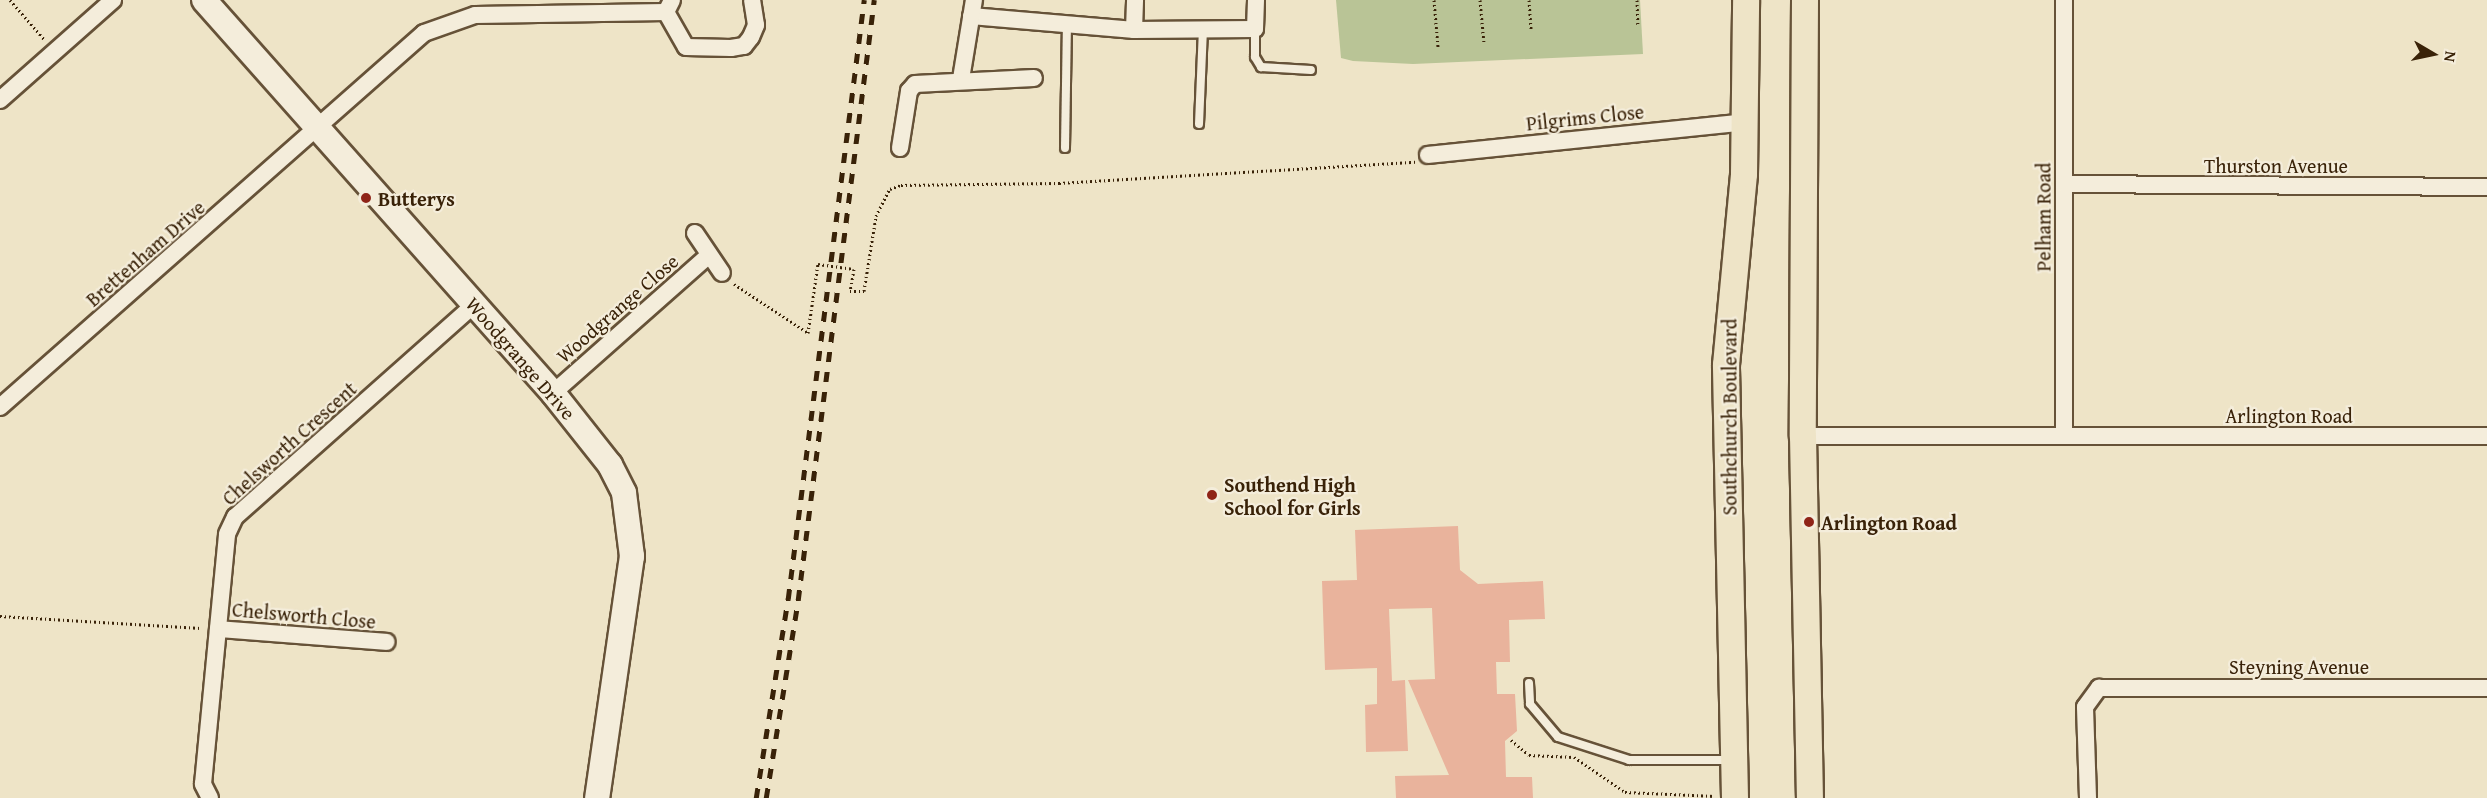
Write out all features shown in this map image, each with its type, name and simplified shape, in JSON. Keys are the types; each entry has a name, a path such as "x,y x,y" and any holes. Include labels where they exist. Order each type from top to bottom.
{"main road":[{"name":"Southchurch Boulevard","path":"1735,797 1726,365 1746,122 1746,0"},
{"path":"1804,0 1803,436 1810,798"}],"street":[{"path":"0,100 113,0"},
{"name":"Woodgrange Drive","path":"204,0 553,393 610,465 630,527 628,601 597,798"},
{"path":"318,130 424,33 448,21 475,15 669,6 687,47 731,48 744,46 756,26 752,0"},
{"path":"1134,30 1135,0"},
{"path":"961,79 973,8 1067,24 1134,30 1255,29 1256,0"},
{"name":"Pelham Road","path":"2064,0 2064,435"},
{"path":"900,148 909,91 915,84 961,79 1034,78"},
{"name":"Pilgrims Close","path":"1428,155 1746,122"},
{"name":"Brettenham Drive","path":"0,407 318,130"},
{"name":"Thurston Avenue","path":"2064,184 2487,187"},
{"name":"Woodgrange Close","path":"695,233 722,273"},
{"name":"Woodgrange Close","path":"553,393 710,255"},
{"name":"Chelsworth Crescent","path":"210,798 203,784 226,534 235,517 475,304"},
{"name":"Arlington Road","path":"1803,436 2487,436"},
{"name":"Chelsworth Close","path":"218,629 387,642"},
{"name":"Steyning Avenue","path":"2088,798 2085,707 2099,688 2487,688"}],"lane":[{"path":"1065,148 1067,24"},
{"path":"1200,124 1203,29"},
{"path":"1255,29 1255,57 1261,67 1311,70"},
{"path":"1529,683 1530,704 1558,737 1629,760 1733,760"}],"path":[{"path":"10,0 55,52"},
{"path":"1434,0 1438,47"},
{"path":"1480,0 1484,43"},
{"path":"1528,0 1531,31"},
{"path":"1637,0 1638,25"},
{"path":"722,273 808,333 818,264 854,269 850,291 864,291 876,216 890,189 902,185 1409,165 1428,155"},
{"path":"0,616 218,629"},
{"path":"1511,740 1529,755 1574,757 1625,792 1735,797"}],"green space":[{"path":"1336,0 1640,0 1643,54 1413,64 1353,61 1341,58"}],"building":[{"path":"1458,526 1460,570 1478,584 1543,581 1545,619 1509,620 1510,662 1496,662 1497,694 1515,694 1517,731 1505,741 1506,777 1532,777 1533,798 1396,798 1395,776 1449,775 1408,680 1435,679 1432,608 1389,609 1392,681 1405,680 1408,751 1366,752 1365,705 1377,704 1377,668 1325,670 1322,581 1357,580 1355,530"}],"railway":[{"path":"756,798 788,599 864,0"},
{"path":"766,798 798,600 874,0"}],"place":[{"name":"Butterys","path":"366,198"},
{"name":"Southend High School for Girls","path":"1212,495"},
{"name":"Arlington Road","path":"1809,522"}]}
